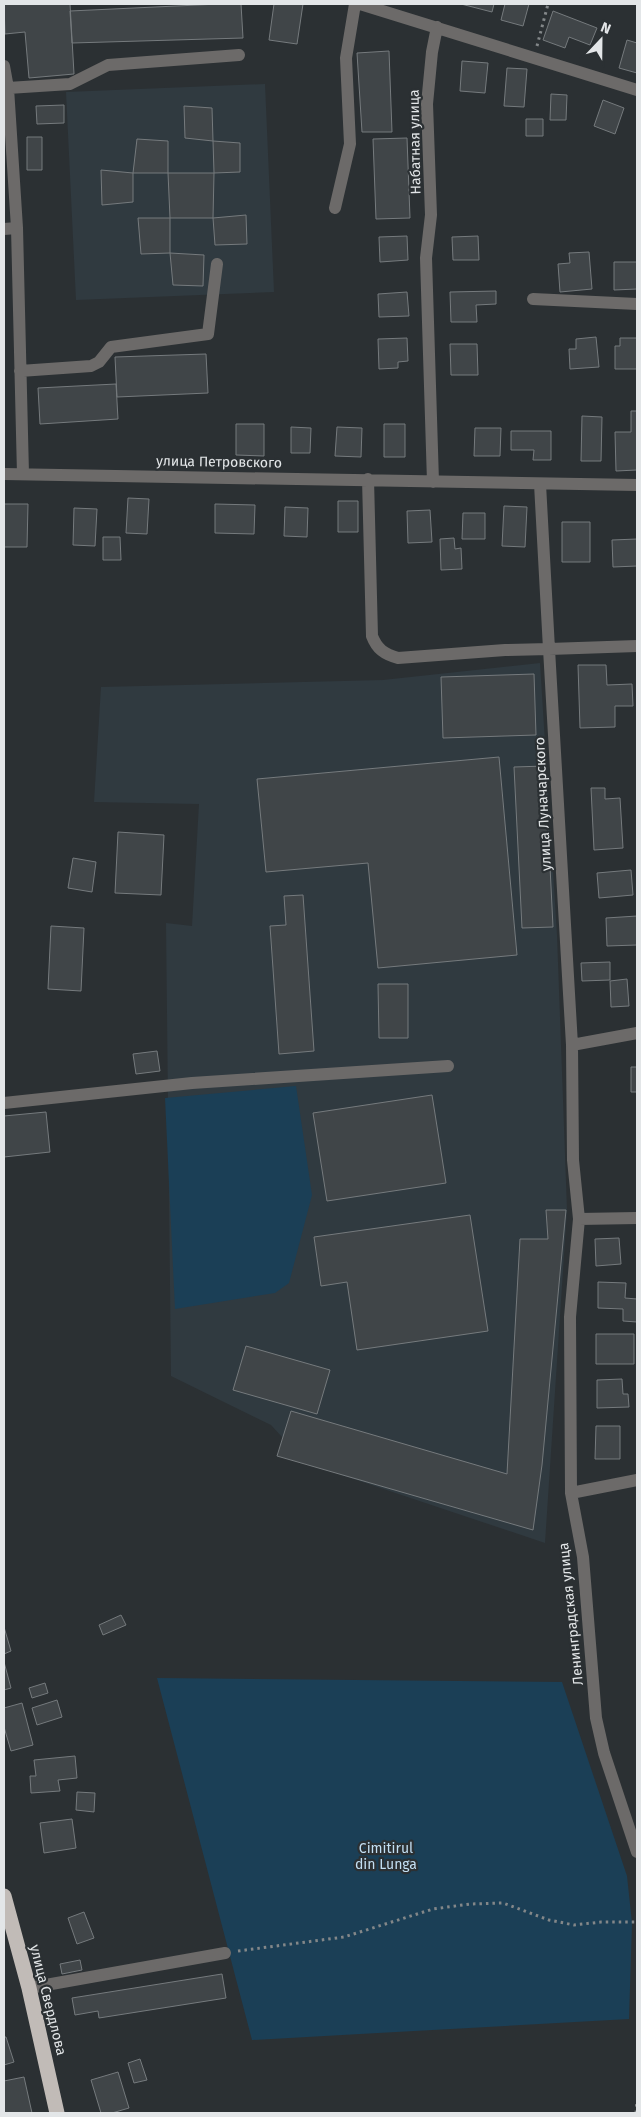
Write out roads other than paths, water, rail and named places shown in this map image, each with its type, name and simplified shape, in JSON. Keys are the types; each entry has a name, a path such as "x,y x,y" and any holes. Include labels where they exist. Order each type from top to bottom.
{"highway":[{"name":"улица Свердлова","path":"4,1896 29,1988 57,2113"}],"street":[{"path":"334,208 350,144 346,58 354,4"},
{"path":"360,4 534,56 637,90"},
{"name":"Набатная улица","path":"433,482 426,258 431,215 427,104 432,52 437,27"},
{"path":"8,88 70,84 108,65 239,55"},
{"path":"4,66 8,88 17,228 23,474"},
{"path":"4,229 17,228"},
{"path":"20,370 91,366 99,362 111,347 208,334 217,264"},
{"path":"533,299 637,304"},
{"name":"улица Петровского","path":"4,474 637,485"},
{"path":"368,479 372,636 376,646 385,654 398,658 505,650 637,646"},
{"name":"улица Луначарского","path":"540,484 572,1046 573,1160 579,1219"},
{"path":"572,1046 637,1033"},
{"path":"4,1103 192,1083 448,1066"},
{"path":"579,1219 637,1218"},
{"name":"Ленинградская улица","path":"579,1219 570,1317 570,1493 583,1557 596,1718 604,1752 637,1852"},
{"path":"570,1493 637,1480"},
{"path":"29,1988 225,1953"}],"park label":[{"name":"Cimitirul din Lunga","path":"386,1856"}]}
